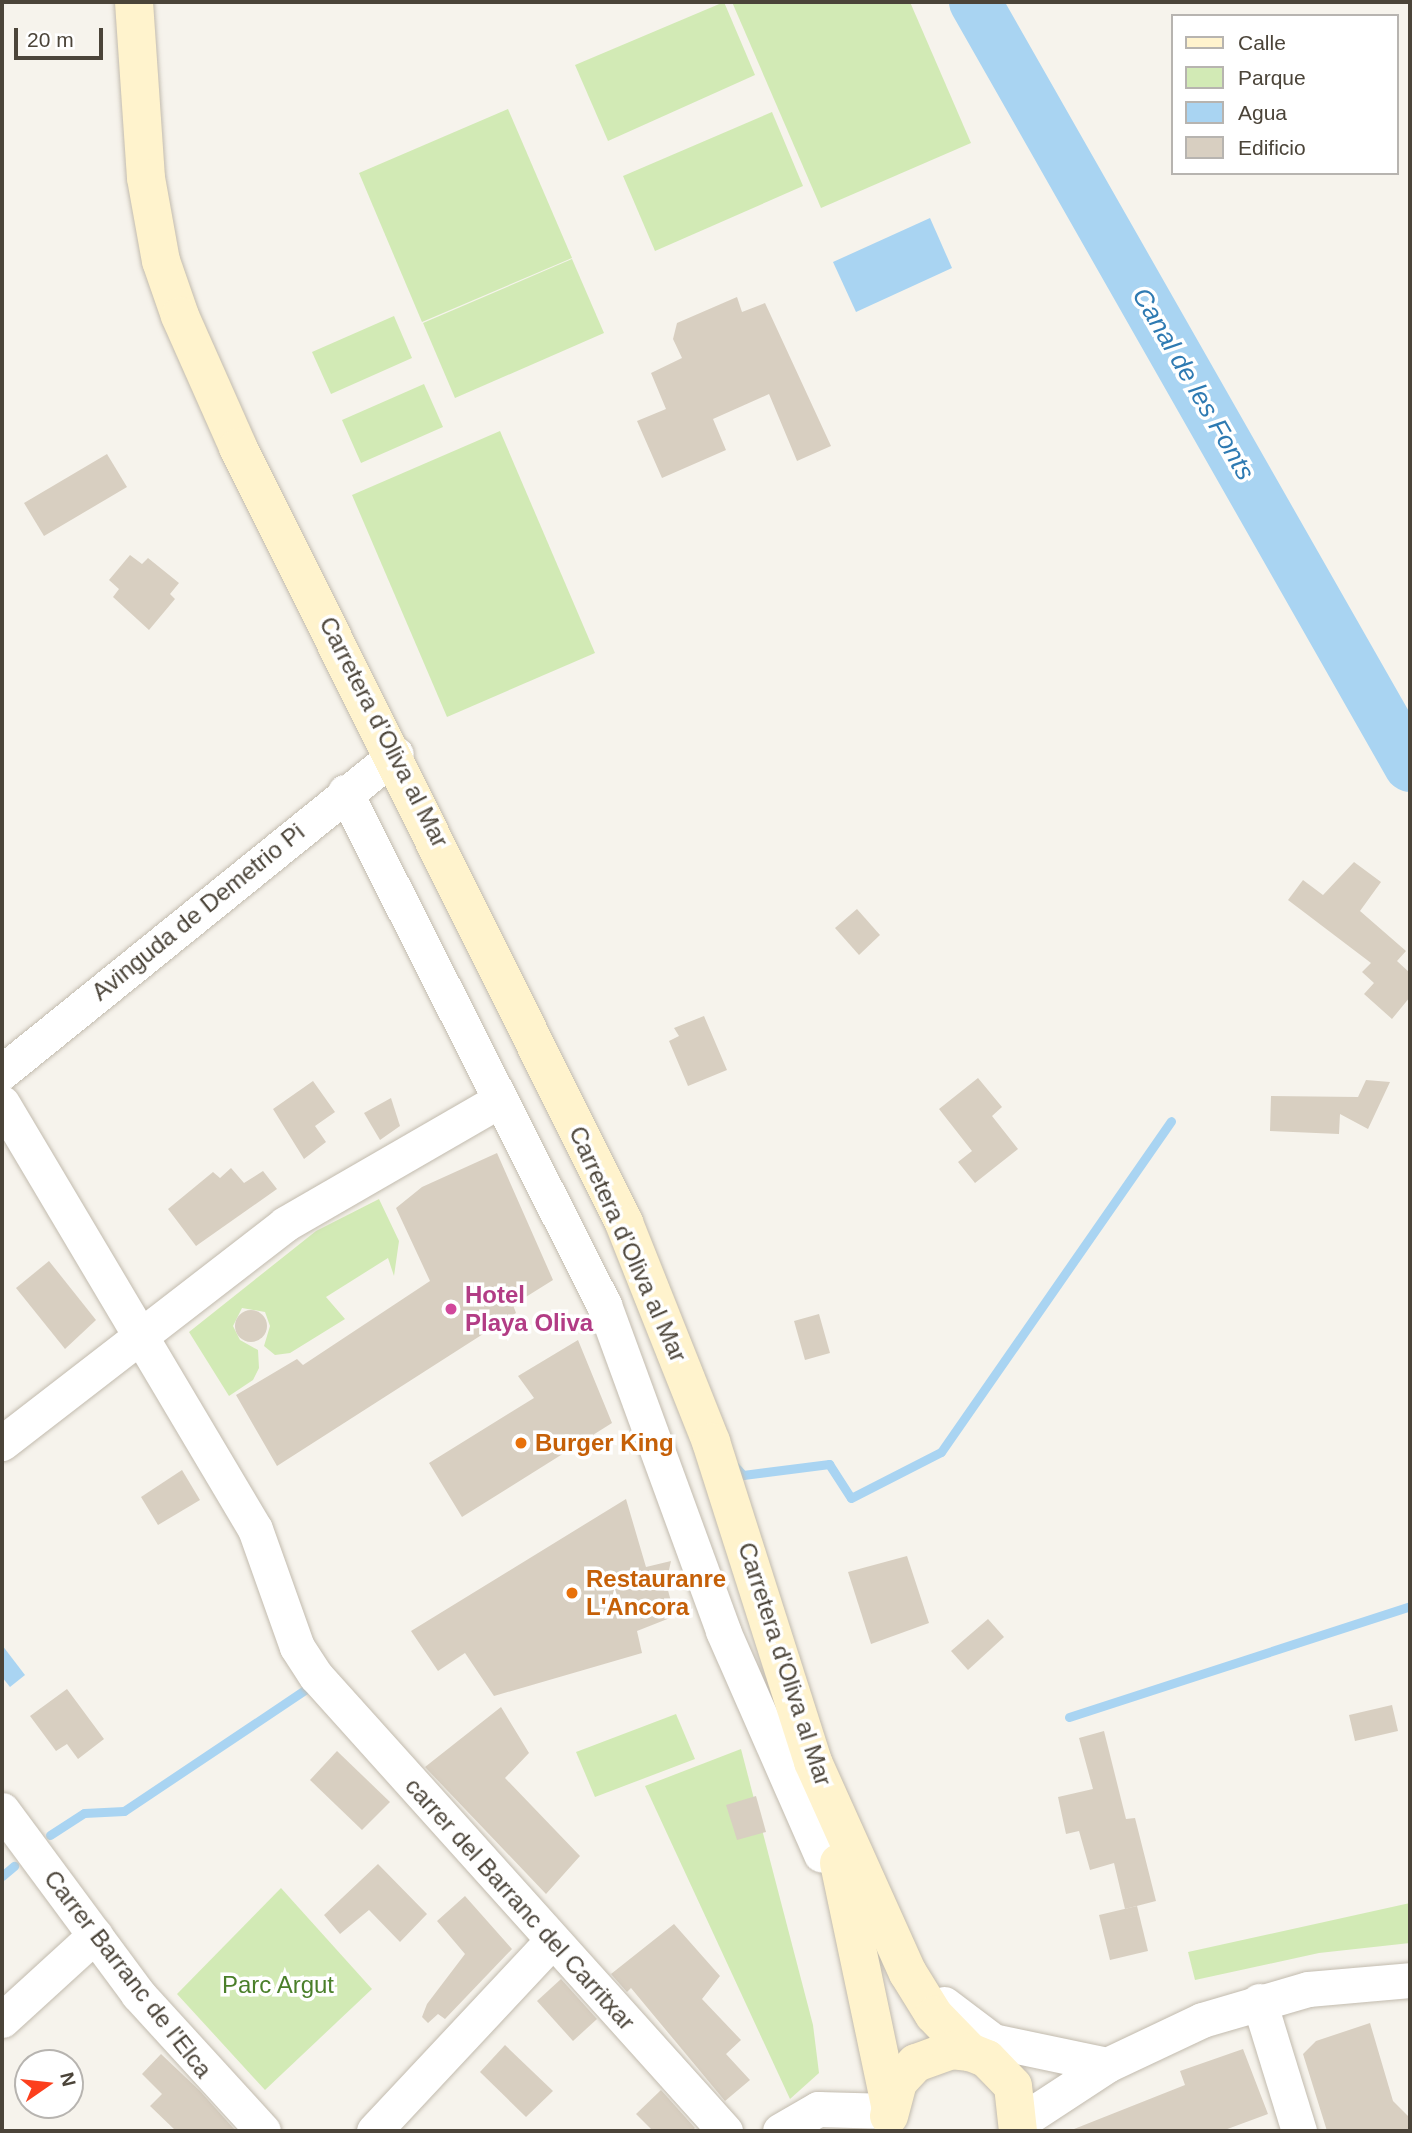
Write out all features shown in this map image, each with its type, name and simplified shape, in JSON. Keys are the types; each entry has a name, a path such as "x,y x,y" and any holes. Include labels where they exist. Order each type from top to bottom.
{"street":[{"name":"Carretera d’Oliva al Mar","path":"134,2 146,178 162,261 180,316 238,447 396,754 624,1223 711,1442"},
{"name":"Avinguda de Demetrio Pi","path":"2,1072 345,792 396,754"},
{"path":"345,792 604,1305 723,1631 821,1854"},
{"path":"2,1443 143,1332 332,1192 500,1100"},
{"name":"carrer del Barranc del Carritxar","path":"2,1103 143,1332 255,1529 297,1647 316,1676 725,2131"},
{"name":"Carretera d'Oliva al Mar","path":"711,1442 813,1762 920,1994 1013,2086 1019,2127"},
{"path":"813,1762 858,1938 890,2116"},
{"name":"Carrer Barranc de l'Elca","path":"2,1810 190,2058 263,2131"},
{"path":"867,1882 940,1999 965,2025 1017,2049 1107,2065"},
{"name":"Carretera d'Oliva al Mar","path":"867,1882 896,1995 906,2071"},
{"path":"2,2020 95,1935"},
{"path":"374,2131 552,1941"},
{"path":"1019,2127 1107,2065 1173,2032 1259,2001 1340,1984 1410,1980"},
{"path":"1259,2001 1299,2131"},
{"path":"890,2116 906,2071 933,2054 986,2061 1107,2065"},
{"path":"780,2131 818,2109 890,2116"}],"green space":[{"path":"724,2 755,75 608,141 575,65"},
{"path":"732,2 910,2 971,143 821,208"},
{"path":"508,109 572,258 422,322 359,173"},
{"path":"772,112 803,186 655,251 623,176"},
{"path":"572,259 604,333 455,398 423,323"},
{"path":"394,316 412,358 331,394 312,352"},
{"path":"424,384 443,427 361,463 342,420"},
{"path":"500,431 595,653 447,717 352,495"},
{"path":"379,1199 399,1241 394,1276 388,1258 326,1297 345,1319 290,1353 275,1355 264,1346 270,1326 265,1312 242,1308 233,1326 240,1340 258,1350 259,1368 253,1380 229,1396 189,1332 316,1231"},
{"path":"676,1714 695,1759 595,1797 576,1752"},
{"path":"741,1749 813,2025 819,2073 790,2099 645,1786"},
{"name":"Parc Argut","path":"281,1888 372,1989 265,2090 177,1994"},
{"path":"1410,1903 1410,1943 1319,1953 1195,1980 1188,1952"}],"water":[{"path":"930,218 952,268 856,312 833,262"},
{"path":"2,1645 25,1675 10,1687 2,1677"}],"building":[{"path":"737,297 742,312 765,303 831,446 797,461 769,394 713,419 726,450 662,478 637,421 666,409 651,373 682,358 673,339 677,323"},
{"path":"107,454 127,487 44,536 24,503"},
{"path":"130,555 142,564 148,558 179,583 170,594 175,599 149,630 113,597 119,589 109,580"},
{"path":"1354,862 1381,882 1360,911 1406,951 1397,961 1410,973 1410,997 1392,1019 1364,994 1374,983 1362,972 1371,963 1288,900 1303,880 1323,895"},
{"path":"857,909 880,935 859,955 835,928"},
{"path":"704,1016 727,1070 688,1086 669,1041 679,1036 674,1028"},
{"path":"978,1078 1002,1107 992,1116 1018,1149 975,1183 958,1162 972,1151 939,1109"},
{"path":"1366,1080 1390,1082 1368,1129 1340,1114 1339,1134 1270,1131 1271,1096 1358,1097"},
{"path":"313,1081 335,1112 315,1126 326,1142 304,1159 273,1109"},
{"path":"391,1098 400,1126 380,1140 364,1113"},
{"name":"Hotel Playa Oliva","path":"497,1153 553,1280 513,1305 516,1313 277,1466 236,1395 297,1359 303,1365 430,1281 396,1208 422,1187"},
{"path":"231,1168 244,1183 263,1171 277,1189 196,1246 168,1209 213,1172 220,1178"},
{"path":"49,1261 96,1320 65,1349 16,1288"},
{"path":"251,1310 262,1315 267,1326 262,1337 251,1342 240,1337 235,1326 240,1315"},
{"path":"819,1314 830,1353 805,1360 794,1321"},
{"name":"Burger King","path":"578,1340 612,1423 462,1517 429,1463 534,1398 518,1376"},
{"path":"182,1470 200,1500 158,1525 141,1497"},
{"name":"Restauranre L'Ancora","path":"626,1499 646,1567 671,1561 666,1583 675,1616 637,1631 642,1653 494,1696 465,1653 438,1671 411,1631"},
{"path":"907,1556 929,1623 871,1644 848,1572"},
{"path":"988,1619 1004,1637 968,1670 951,1651"},
{"path":"67,1689 104,1739 78,1759 67,1744 56,1751 30,1716"},
{"path":"1392,1705 1398,1731 1355,1741 1349,1715"},
{"path":"501,1707 529,1753 505,1778 580,1856 546,1894 425,1767"},
{"path":"1104,1731 1126,1819 1135,1818 1156,1901 1125,1909 1114,1863 1090,1870 1079,1831 1066,1834 1058,1797 1093,1789 1079,1738"},
{"path":"337,1751 390,1802 362,1830 310,1780"},
{"path":"756,1796 766,1832 737,1840 726,1805"},
{"path":"378,1864 427,1914 400,1942 369,1910 340,1934 324,1915"},
{"path":"465,1896 512,1949 445,2019 438,2014 428,2023 422,2017 427,2004 465,1954 437,1921"},
{"path":"1137,1906 1148,1951 1110,1960 1099,1915"},
{"path":"674,1924 720,1976 702,1999 741,2040 726,2054 750,2080 725,2101 631,1988 627,1992 611,1974"},
{"path":"561,1979 597,2019 573,2041 537,2001"},
{"path":"1370,2023 1393,2101 1410,2118 1410,2131 1327,2131 1303,2054 1316,2041"},
{"path":"505,2045 553,2091 526,2117 480,2072"},
{"path":"1243,2049 1268,2114 1222,2131 1069,2131 1185,2085 1180,2071"},
{"path":"161,2054 200,2091 236,2131 176,2131 150,2106 162,2094 142,2074"},
{"path":"661,2090 695,2128 692,2131 653,2131 636,2114"}],"waterway":[{"name":"Canal de les Fonts","path":"975,2 1410,766"},
{"path":"733,1464 743,1475 829,1464 851,1498 941,1452 1171,1121"},
{"path":"1069,1717 1410,1606"},
{"path":"50,1835 84,1813 124,1811 308,1688"},
{"path":"2,1876 14,1866"}],"place":[{"name":"Hotel Playa Oliva","path":"451,1309"},
{"name":"Burger King","path":"521,1443"},
{"name":"Restauranre L'Ancora","path":"572,1593"}]}
